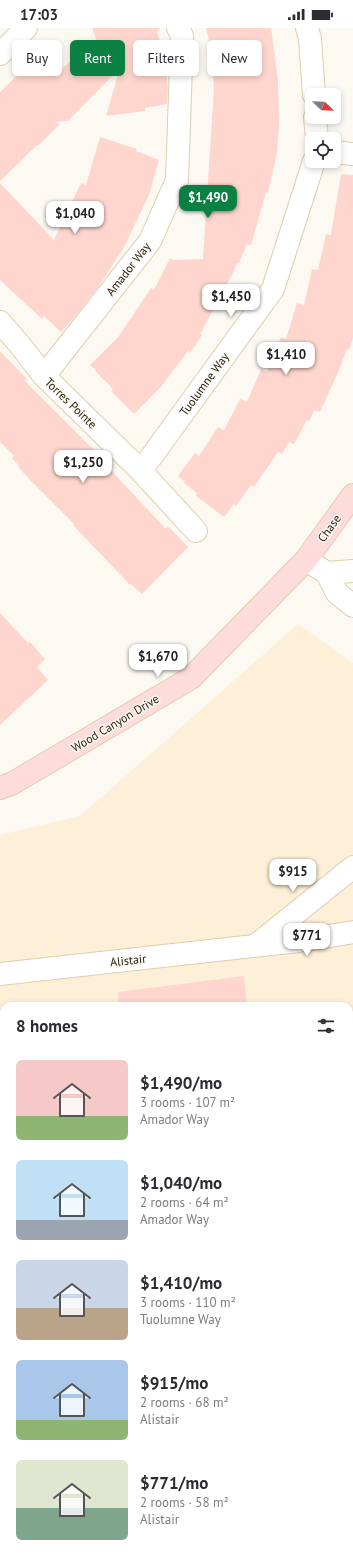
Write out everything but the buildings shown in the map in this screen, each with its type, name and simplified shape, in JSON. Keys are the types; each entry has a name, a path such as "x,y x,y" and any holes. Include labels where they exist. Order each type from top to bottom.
{"street":[{"path":"0,54 26,28"},
{"name":"Amador Way","path":"44,376 150,241 177,180 182,36 178,28"},
{"path":"307,28 310,40 313,88"},
{"path":"341,153 353,154"},
{"name":"Tuolumne Way","path":"141,471 273,289 312,168"},
{"name":"Torres Pointe","path":"0,322 44,376 141,471 196,531"},
{"name":"Chase","path":"306,560 353,495"},
{"path":"306,560 327,573 337,594 353,606"},
{"name":"Wood Canyon Drive","path":"0,788 13,783 191,678 306,560"},
{"path":"327,573 353,571"},
{"path":"255,946 353,867"},
{"name":"Alistair","path":"0,974 299,941 353,932"}],"shaded area":[{"path":"298,624 353,663 353,1002 0,1002 0,835 80,816"}]}
